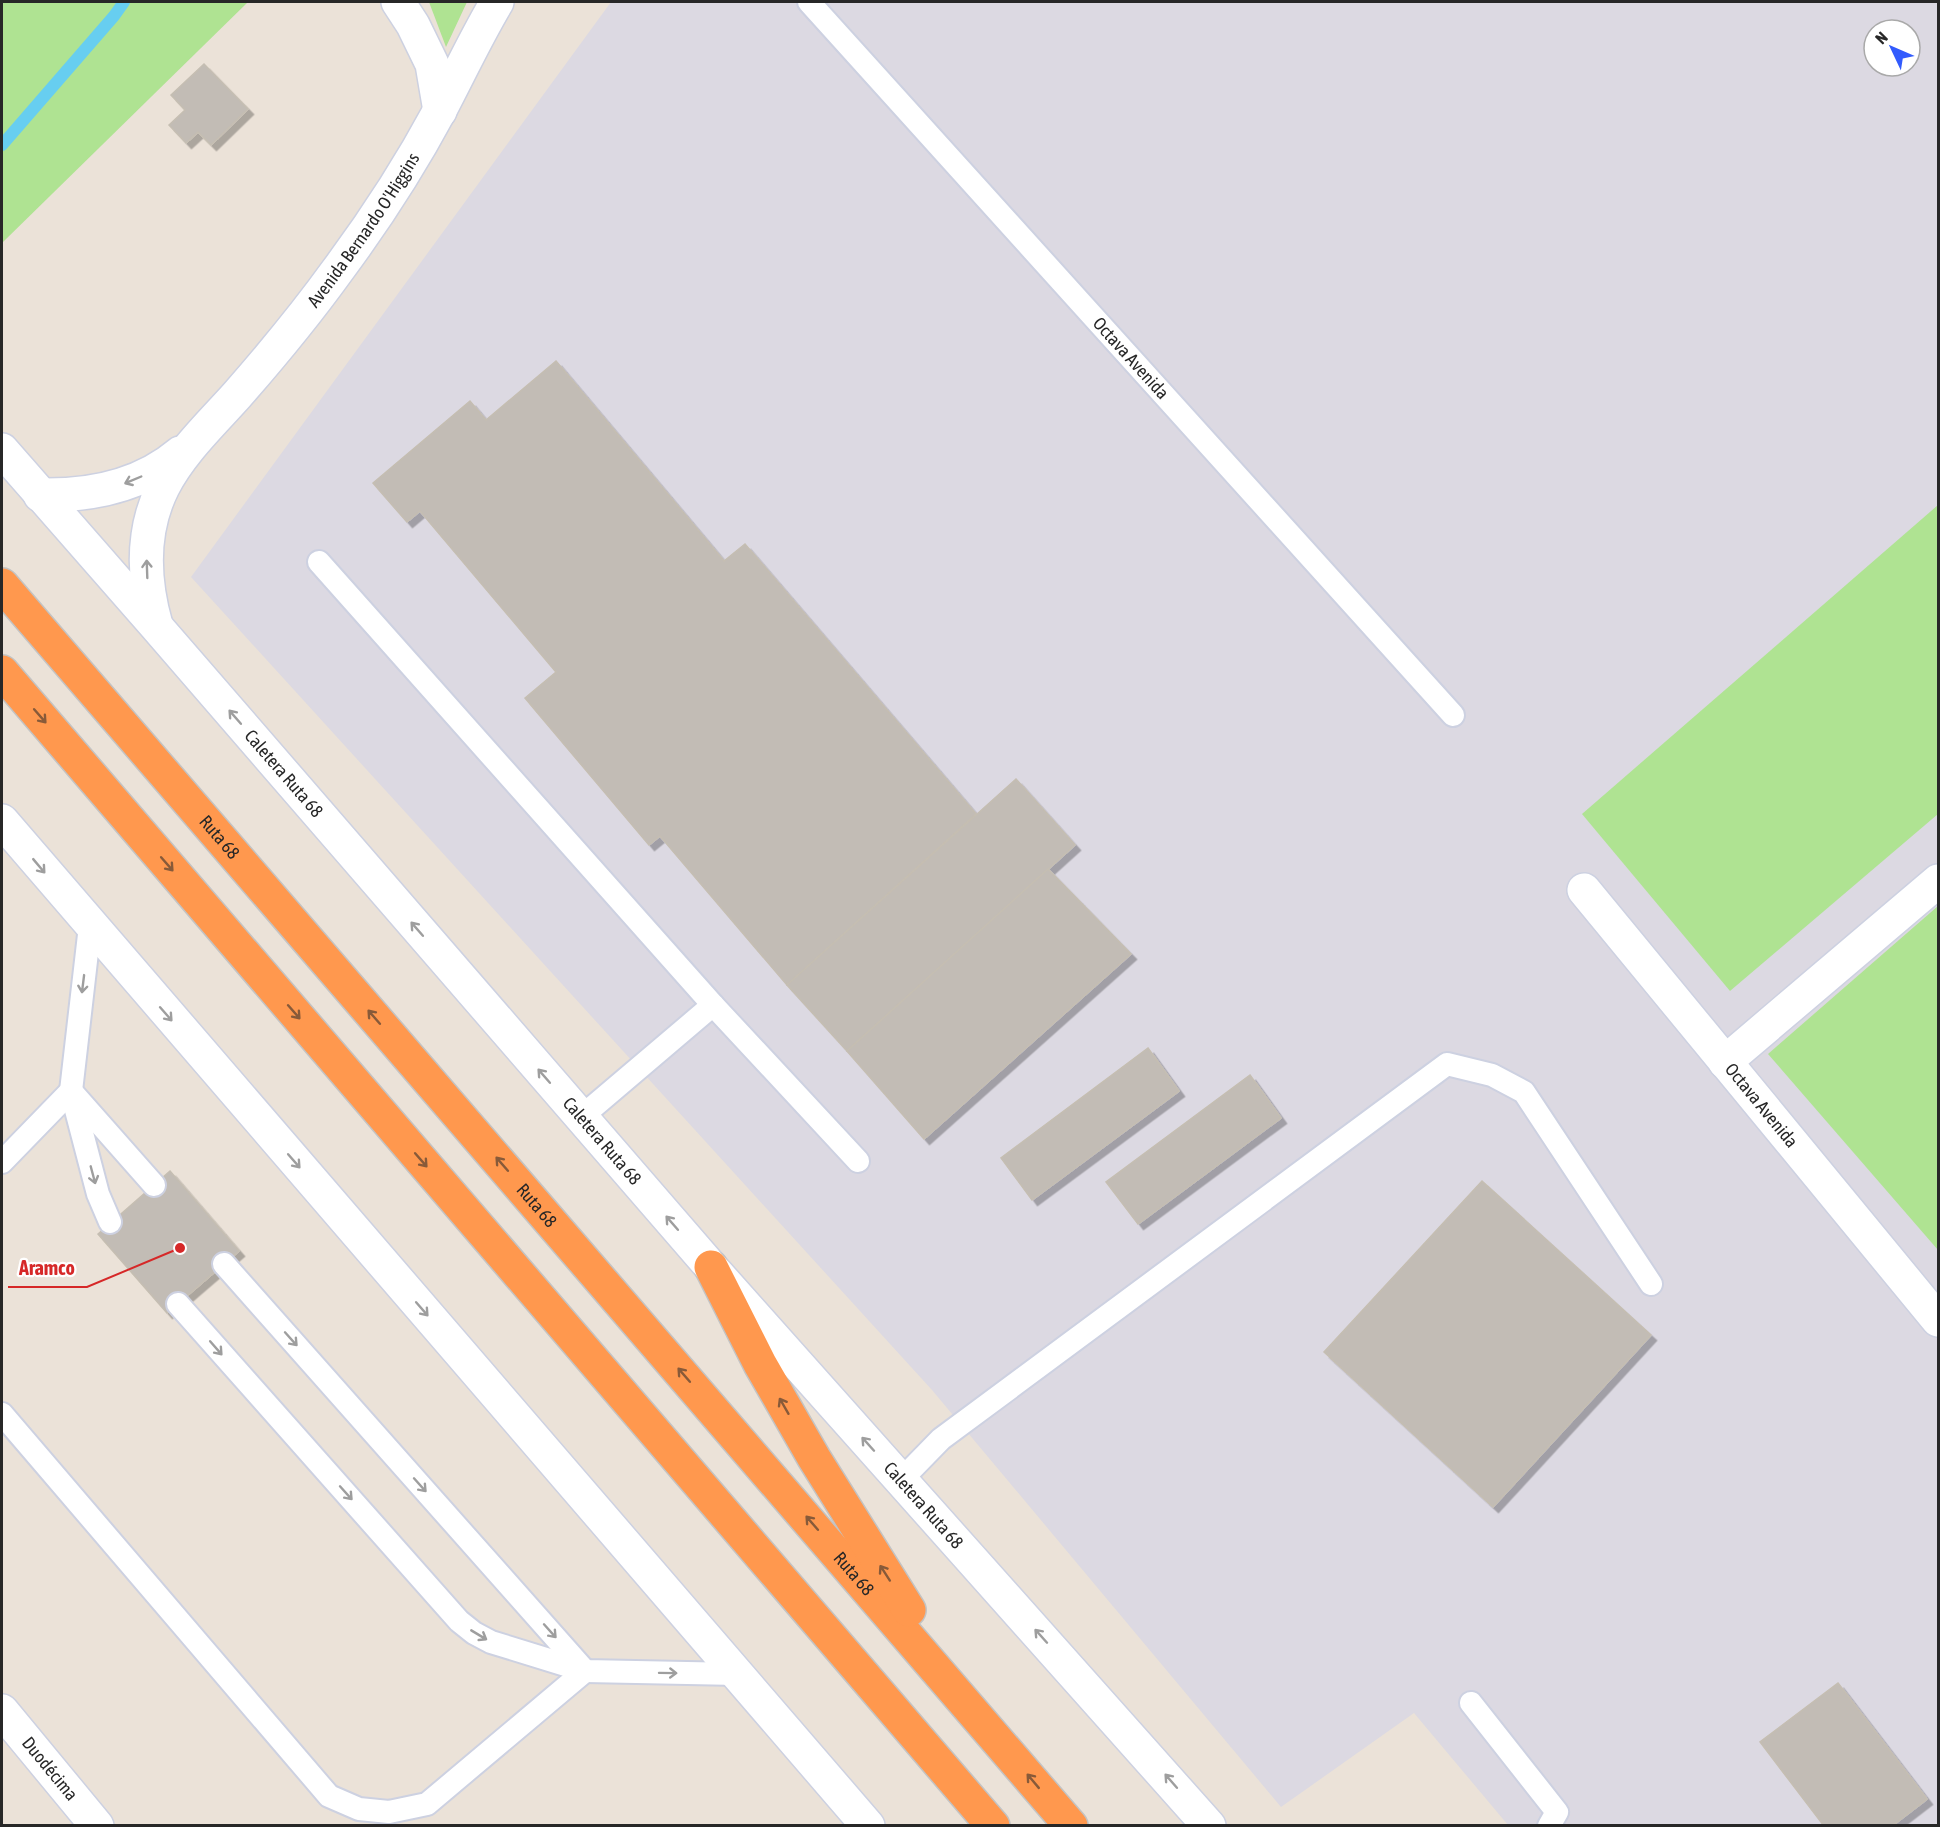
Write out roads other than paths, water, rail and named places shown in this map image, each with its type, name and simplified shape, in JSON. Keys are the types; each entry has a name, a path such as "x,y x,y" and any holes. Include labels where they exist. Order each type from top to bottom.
{"highway":[{"name":"Ruta 68","path":"2,585 974,1710 1071,1826"},
{"path":"2,672 991,1824"},
{"path":"711,1267 760,1364 814,1458 974,1710"}],"main road":[{"path":"398,2 413,25 432,64 440,111"},
{"name":"Avenida Bernardo O'Higgins","path":"156,626 149,600 146,545 152,518 163,488 179,461 271,356 337,272 395,190 440,111 497,2"},
{"name":"Avenida Bernardo O'Higgins","path":"40,495 96,492 122,484 150,472 177,456 200,437"},
{"name":"Caletera Ruta 68","path":"2,450 580,1118 1209,1826"},
{"path":"2,821 90,926 868,1826"},
{"path":"1725,1062 1938,881"},
{"name":"Octava Avenida","path":"1584,890 1938,1320"},
{"name":"Duodécima","path":"2,1712 97,1826"}],"lane":[{"name":"Octava Avenida","path":"809,2 1453,715"},
{"path":"319,562 714,1005 858,1161"},
{"path":"90,926 70,1091 98,1194 110,1222"},
{"path":"580,1118 714,1005"},
{"path":"901,1480 941,1439 1448,1064 1492,1075 1524,1092 1651,1284"},
{"path":"2,1162 70,1091"},
{"path":"70,1091 154,1185"},
{"path":"224,1264 585,1671"},
{"path":"178,1304 459,1621 474,1633 491,1642 585,1671 738,1674"},
{"path":"2,1414 329,1796 359,1809 389,1812 427,1804 585,1671"},
{"path":"1471,1703 1557,1812 1549,1826"}],"waterway":[{"path":"2,145 124,2"}],"place":[{"name":"Aramco","path":"180,1248"}]}
